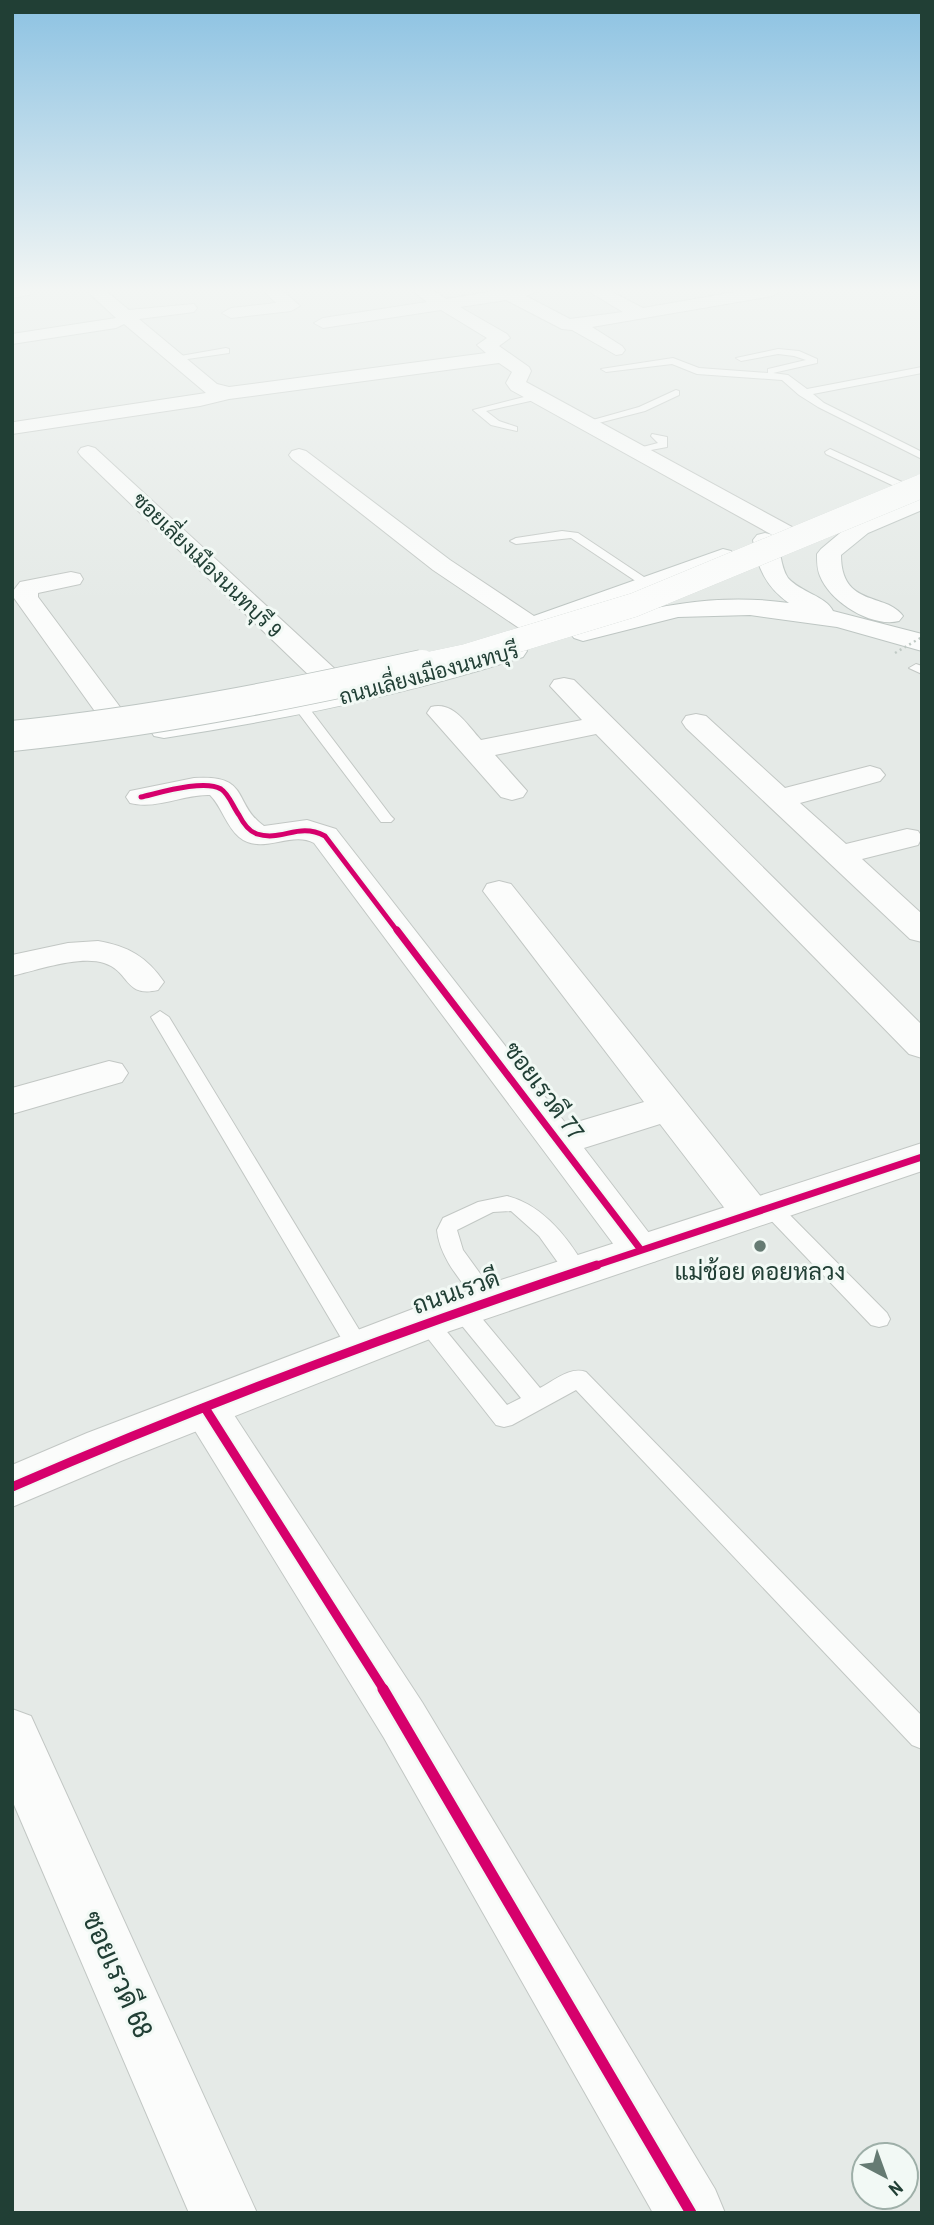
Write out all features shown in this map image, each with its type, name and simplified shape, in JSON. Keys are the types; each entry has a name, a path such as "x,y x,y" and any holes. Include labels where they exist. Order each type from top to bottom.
{"street":[{"path":"13,419 21,412 37,425 221,395"},
{"path":"533,395 639,452 775,536 772,573"},
{"name":"ซอยเลี่ยงเมืองนนทบุรี 9","path":"88,452 326,676"},
{"path":"299,455 435,562 531,625"},
{"name":"ถนนเลี่ยงเมืองนนทบุรี","path":"12,722 180,702 326,676 448,649 531,625 652,584 910,485 922,474"},
{"path":"12,736 80,729 253,702 466,656 634,605 910,485"},
{"path":"830,577 829,554 843,538 858,527 922,502"},
{"path":"772,573 780,566 799,565 830,577 854,600 922,627"},
{"name":"ถนนเลี่ยงเมืองนนทบุรี","path":"772,573 780,585 796,599 843,619 920,661"},
{"path":"71,579 29,587 25,591 26,598 109,711"},
{"path":"652,584 705,579 718,582 724,588 721,595 690,608"},
{"name":"ถนนเลี่ยงเมืองนนทบุรี","path":"12,748 305,713 620,623 690,608 762,607 843,619"},
{"path":"564,686 922,1046"},
{"path":"442,713 512,791"},
{"path":"696,722 922,932"},
{"path":"475,750 602,724"},
{"path":"779,799 870,775"},
{"name":"ซอยเรวดี 77","path":"141,797 216,787 223,792 254,833 266,836 299,829 320,833 641,1250"},
{"path":"839,855 907,838"},
{"path":"499,891 668,1108 761,1210"},
{"path":"12,966 46,957 107,953 122,958 146,982"},
{"path":"12,1101 109,1073"},
{"path":"558,1142 668,1108"},
{"name":"ถนนเรวดี","path":"14,1478 459,1311 922,1157"},
{"path":"205,1408 403,1720 691,2213"},
{"name":"ซอยเรวดี 68","path":"12,1735 223,2213"}],"lane":[{"path":"587,423 642,409 672,395"},
{"path":"805,395 922,456"},
{"path":"513,429 495,423 478,410 536,397"},
{"path":"639,452 663,444 663,439 656,436"},
{"path":"830,452 910,485"},
{"path":"516,541 562,534 574,535 652,584"},
{"path":"305,713 386,819"},
{"path":"160,1017 358,1347"},
{"path":"577,1272 547,1231 519,1205 503,1203 450,1223 445,1229 453,1251 459,1311 504,1418 578,1378 922,1735"},
{"path":"761,1210 879,1319"},
{"path":"459,1311 537,1401"}],"path":[{"path":"895,653 922,637"}],"cycle path":[{"path":"141,797 194,787 214,787 224,791 254,833 266,836 307,829 325,836 641,1250"},
{"path":"12,1487 104,1447 434,1319 922,1157"},
{"path":"205,1408 403,1720 691,2213"}],"place":[{"name":"แม่ช้อย ดอยหลวง","path":"760,1246"}]}
